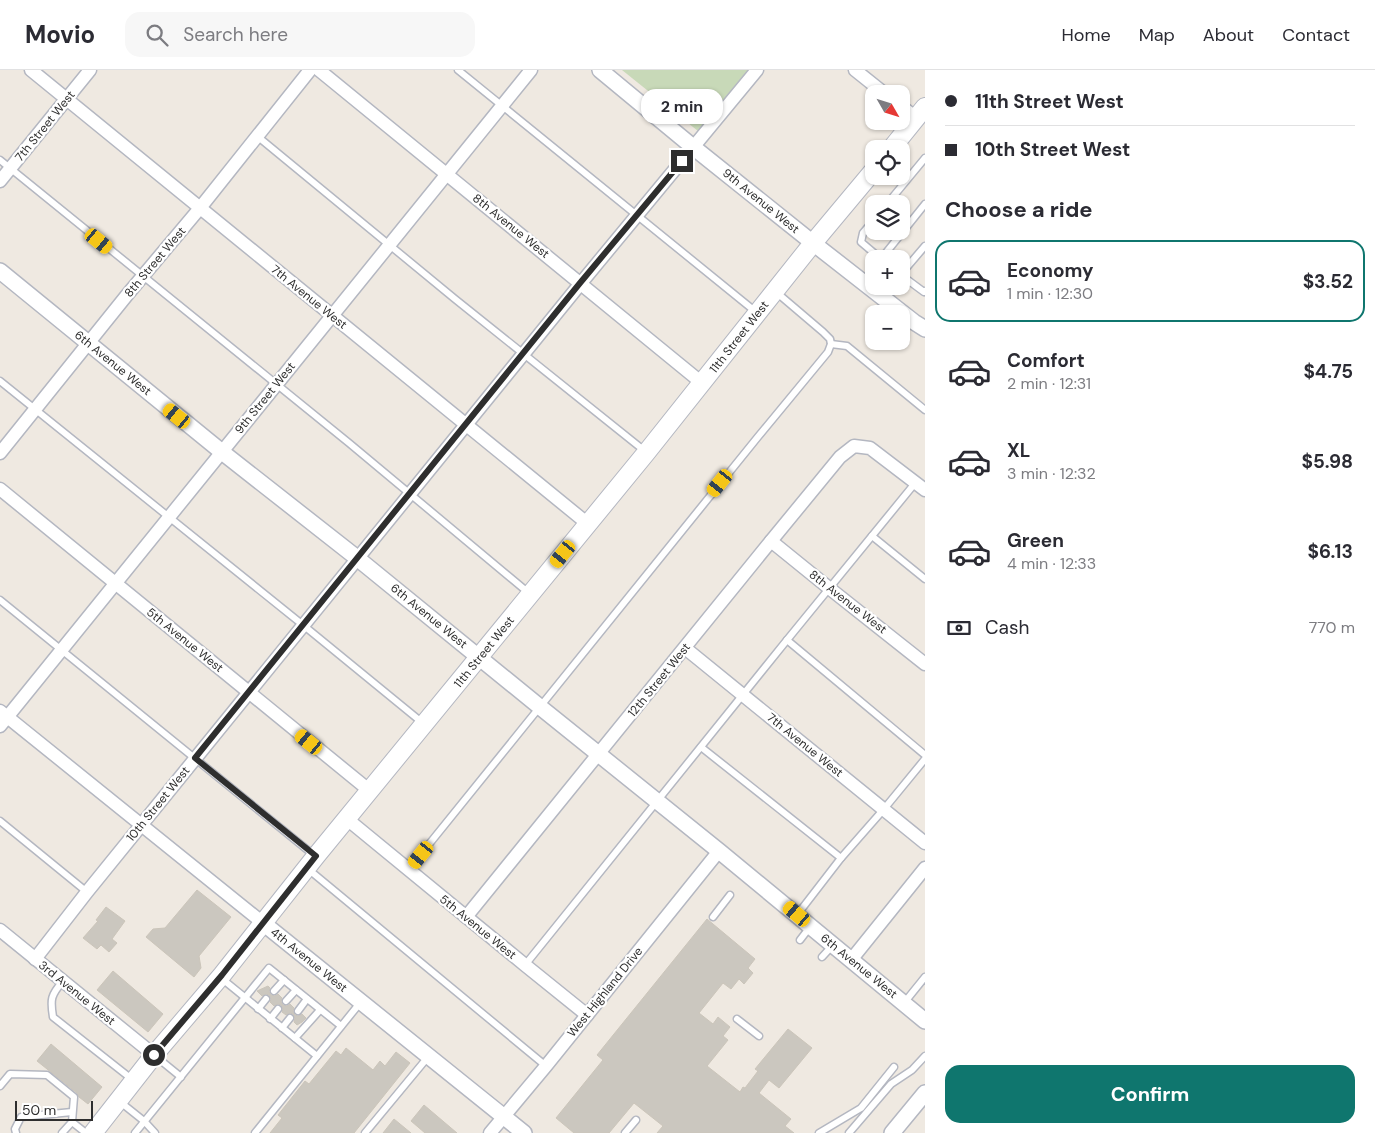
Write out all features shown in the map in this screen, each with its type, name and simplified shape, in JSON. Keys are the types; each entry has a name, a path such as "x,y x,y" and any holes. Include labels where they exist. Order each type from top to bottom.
{"main road":[{"path":"899,140 921,115"},
{"name":"11th Street West","path":"93,1133 154,1055 220,978 311,862 531,595 865,181"}],"street":[{"name":"7th Avenue West","path":"31,70 588,524"},
{"name":"7th Street West","path":"0,181 90,70"},
{"name":"8th Street West","path":"0,453 310,70"},
{"name":"8th Avenue West","path":"319,70 702,383"},
{"name":"9th Street West","path":"2,718 62,650 531,70"},
{"name":"9th Avenue West","path":"600,70 813,243 925,329"},
{"name":"10th Street West","path":"35,959 195,758 580,283 757,70"},
{"path":"855,70 874,85"},
{"name":"6th Avenue West","path":"0,271 797,914 925,1021"},
{"name":"12th Street West","path":"466,917 840,457 854,446 870,448 920,486"},
{"name":"5th Avenue West","path":"0,489 370,791"},
{"name":"8th Avenue West","path":"771,541 925,664"},
{"name":"7th Avenue West","path":"685,648 925,843"},
{"name":"4th Avenue West","path":"2,718 142,824 524,1133"},
{"name":"5th Avenue West","path":"347,819 587,1015"},
{"name":"West Highland Drive","path":"490,1133 719,851"},
{"path":"851,960 925,868"},
{"name":"3rd Avenue West","path":"0,930 154,1055"},
{"path":"892,1133 924,1095"}],"lane":[{"path":"458,70 757,313"},
{"path":"257,136 646,453"},
{"path":"0,160 410,493 531,595"},
{"path":"895,195 924,162"},
{"path":"888,250 925,204"},
{"path":"865,231 861,242 870,250"},
{"path":"910,264 925,246"},
{"path":"910,282 925,291"},
{"path":"775,291 823,332 832,344"},
{"path":"832,344 847,346 925,410"},
{"path":"409,870 828,352 832,344"},
{"path":"0,381 424,725"},
{"path":"525,965 829,588 872,536 920,486"},
{"path":"872,536 925,579"},
{"path":"0,600 195,758 311,862 546,1066"},
{"path":"787,640 925,757 797,914"},
{"path":"701,747 841,858"},
{"path":"0,821 87,892"},
{"path":"713,916 730,895"},
{"path":"800,940 811,926"},
{"path":"822,958 833,945"},
{"path":"135,1133 269,968 341,1026"},
{"path":"904,1003 925,977"},
{"path":"220,978 317,1056"},
{"path":"274,991 284,980"},
{"path":"63,981 54,992 50,1002 53,1017 134,1081"},
{"path":"286,1001 296,990"},
{"path":"258,1009 266,999"},
{"path":"298,1011 307,999"},
{"path":"254,1133 361,1002"},
{"path":"270,1018 278,1009"},
{"path":"295,1038 320,1010"},
{"path":"282,1028 290,1018"},
{"path":"737,1019 759,1036"},
{"path":"154,1055 181,1076"},
{"path":"365,1133 429,1055"},
{"path":"849,1133 891,1084 912,1070 925,1056"},
{"path":"819,1133 861,1108 894,1067"},
{"path":"0,1086 10,1074 47,1076 74,1097 72,1122 62,1133"},
{"path":"118,1100 144,1121 155,1133"},
{"path":"16,1133 15,1128 21,1117 72,1112"},
{"path":"625,1133 636,1120"},
{"path":"72,1122 86,1133"}],"green space":[{"path":"622,70 748,70 698,131"}],"building":[{"path":"197,890 231,917 199,956 201,968 194,977 146,937 153,929 165,928"},
{"path":"106,907 125,921 112,939 117,943 109,952 101,945 97,949 83,938 98,921 96,920"},
{"path":"707,919 755,959 748,968 753,973 744,984 739,979 731,989 723,983 699,1013 713,1024 718,1017 730,1027 723,1036 728,1040 707,1066 740,1092 758,1071 755,1069 788,1029 812,1048 779,1088 769,1080 759,1093 791,1119 785,1126 794,1133 657,1133 663,1126 634,1103 609,1133 574,1133 556,1118 603,1060 597,1055"},
{"path":"113,971 163,1014 148,1032 97,990"},
{"path":"268,986 271,995 275,996 278,994 282,998 281,1002 283,1005 287,1006 290,1004 294,1008 295,1015 302,1014 306,1018 297,1025 294,1022 293,1014 286,1015 282,1012 281,1005 274,1006 270,1002 269,995 262,996 257,991"},
{"path":"51,1044 102,1087 88,1104 37,1061"},
{"path":"346,1048 373,1070 380,1061 385,1066 396,1052 410,1063 354,1133 270,1133 282,1118 278,1115 305,1081 309,1084 336,1051 341,1055"},
{"path":"424,1105 457,1133 425,1133 411,1121"},
{"path":"394,1119 411,1133 383,1133"}],"route":[{"path":"154,1055 222,975 316,856 195,758 580,283 682,161"}]}
